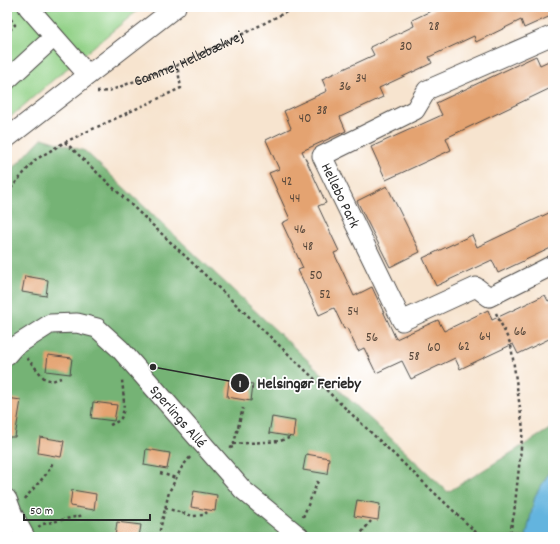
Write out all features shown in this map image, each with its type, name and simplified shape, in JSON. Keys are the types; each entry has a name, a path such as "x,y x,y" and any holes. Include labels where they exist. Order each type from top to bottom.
{"street":[{"path":"28,7 54,37 83,79"},
{"path":"7,138 83,79 156,15 176,7"},
{"name":"Hellebo Park","path":"489,297 476,288 402,321 322,156 415,110 427,90 553,35"},
{"path":"7,80 54,37"},
{"path":"489,297 553,265"},
{"name":"Sperlings Allé","path":"11,351 50,324 77,323 97,328 120,349 243,490 298,535"},
{"path":"10,507 25,536"}],"path":[{"name":"Gammel Hellebækvej","path":"83,79 98,92 109,91 177,64 251,30 296,7"},
{"path":"7,14 15,25 7,33"},
{"path":"7,193 35,160 65,142 182,88 177,64"},
{"path":"65,142 481,537"},
{"path":"489,297 511,345 523,429 514,514 509,537"},
{"path":"11,351 27,358 44,378 52,381 61,378"},
{"path":"110,425 117,422 122,417 124,401 122,379"},
{"path":"214,458 233,447 243,408"},
{"path":"233,444 280,441 289,438"},
{"path":"160,537 160,530 169,492 182,467 201,443"},
{"path":"10,507 32,488 51,468 53,461"},
{"path":"160,473 176,478"},
{"path":"298,535 318,481"},
{"path":"165,508 194,516 204,515 208,512"},
{"path":"25,536 43,524 84,514"},
{"path":"358,537 371,521"}],"green space":[{"path":"7,7 142,7 7,120"},
{"path":"42,138 85,151 448,492 553,427 553,471 548,473 526,537 7,537 7,175"}],"water":[{"path":"553,471 553,537 526,537 535,496 549,473"}],"building":[{"path":"439,7 553,7 553,15 524,28 521,20 476,42 474,36 429,57 432,63 379,88 383,97 340,117 346,131 302,151 326,203 318,206 339,251 334,253 354,296 372,287 396,339 438,320 444,331 488,310 492,320 545,295 548,301 553,299 553,337 518,354 513,344 460,369 455,358 411,379 402,361 376,373 364,348 358,351 347,328 344,329 334,308 319,315 298,270 303,268 282,223 290,219 269,173 279,169 266,140 291,128 284,111 327,91 322,79 374,55 370,47 414,26 412,20"},
{"path":"536,56 540,65 553,59 553,87 446,138 451,150 386,180 371,147 442,115 436,103"},
{"path":"387,186 420,252 390,267 357,201"},
{"path":"553,211 553,247 498,273 492,260 436,286 423,258 472,235 477,247"},
{"path":"25,276 48,280 46,296 22,292"},
{"path":"48,355 72,358 70,374 46,371"},
{"path":"229,381 253,384 251,401 227,397"},
{"path":"7,398 21,400 15,437 7,437"},
{"path":"93,402 117,405 114,421 91,418"},
{"path":"272,417 295,421 293,437 269,433"},
{"path":"40,437 64,441 61,457 38,453"},
{"path":"146,449 170,453 167,469 144,465"},
{"path":"306,454 329,458 327,474 303,470"},
{"path":"72,490 96,494 94,510 70,506"},
{"path":"194,491 217,495 215,511 191,507"},
{"path":"357,500 380,504 378,520 354,516"},
{"path":"117,522 141,525 139,537 115,537"}],"place":[{"name":"Helsingør Ferieby","path":"153,367"}]}
